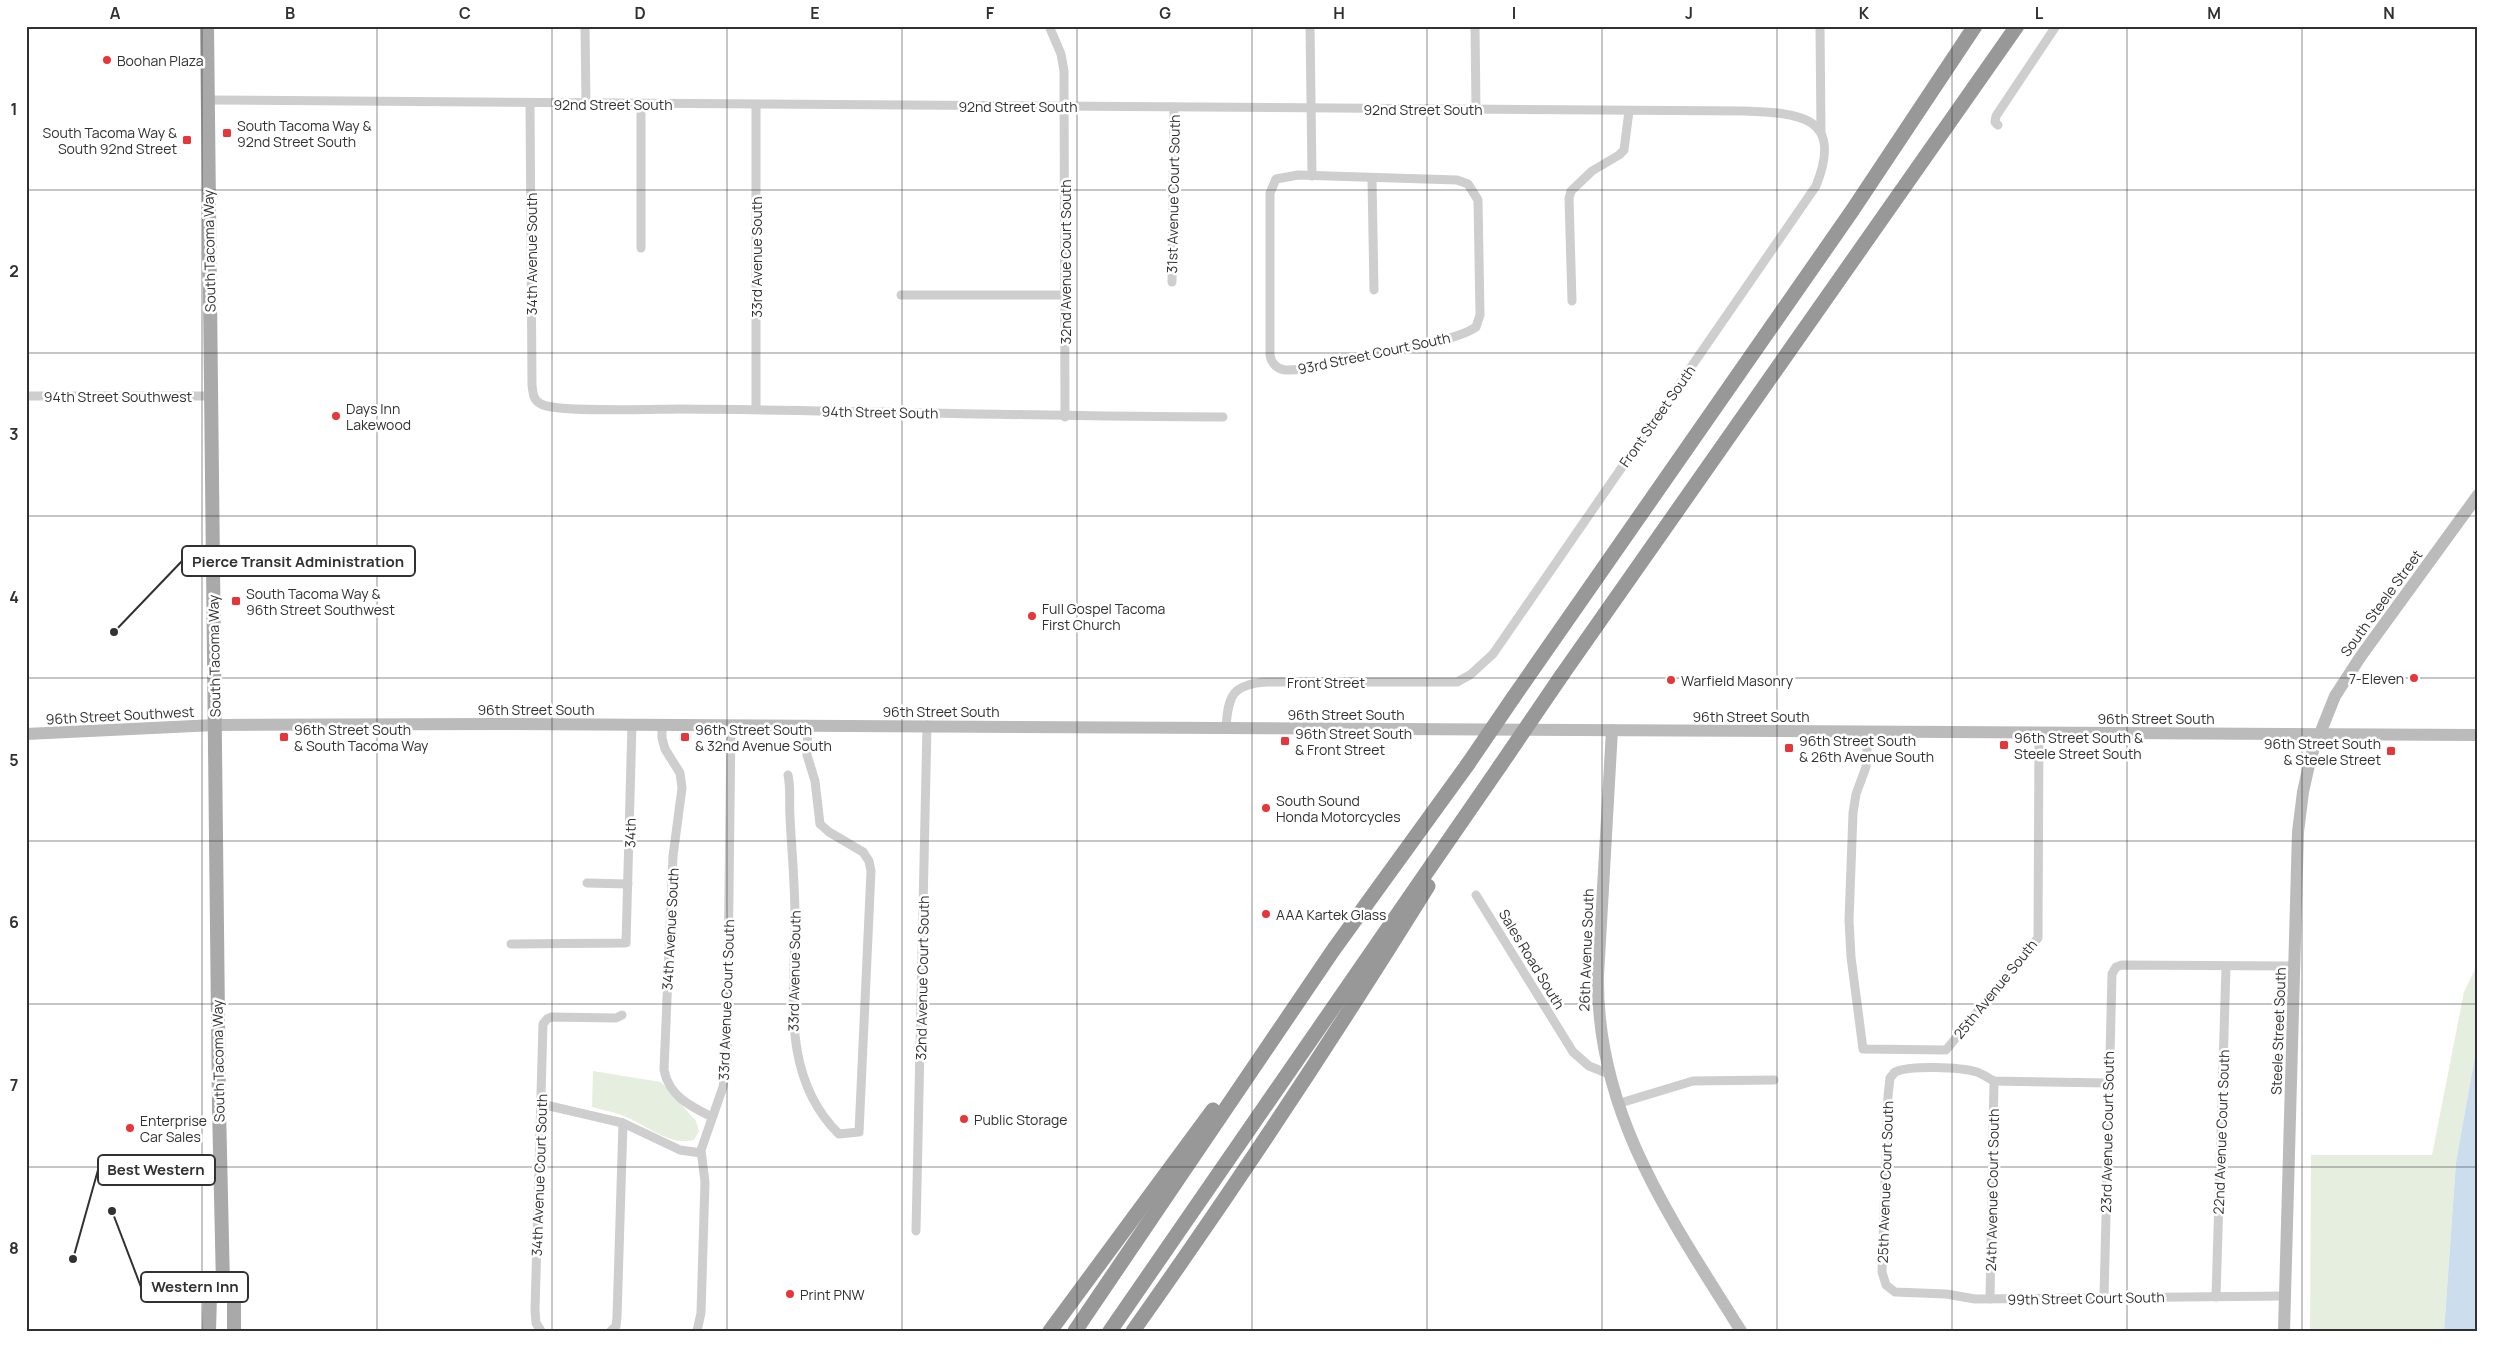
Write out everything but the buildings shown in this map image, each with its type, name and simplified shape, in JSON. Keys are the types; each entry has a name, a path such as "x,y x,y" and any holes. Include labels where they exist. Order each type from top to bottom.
{"highway":[{"path":"1050,1331 1334,949 1468,764 1852,211 1975,26"},
{"path":"1110,1331 1562,675 2017,26"},
{"path":"1133,1331 1204,1231 1372,976 1428,886 1484,788"},
{"path":"1074,1331 1334,949"}],"main road":[{"name":"South Tacoma Way","path":"207,26 217,1035 223,1285 234,1299 234,1331"},
{"name":"South Steele Street","path":"2318,734 2345,679 2478,494"},
{"name":"96th Street South","path":"215,725 731,724 2478,735"},
{"name":"96th Street Southwest","path":"26,734 215,725"},
{"name":"26th Avenue South","path":"1612,730 1598,994 1600,1032 1609,1074 1617,1104 1654,1190 1741,1331"},
{"name":"Steele Street South","path":"2284,1331 2300,812 2307,773 2318,734"},
{"path":"209,1331 210,1296 223,1285"}],"street":[{"path":"585,26 586,104"},
{"name":"32nd Avenue Court South","path":"1049,26 1061,54 1064,71 1065,417"},
{"path":"1310,26 1312,176 1372,179 1374,290"},
{"path":"1474,26 1476,109"},
{"path":"1820,26 1820,133"},
{"path":"1998,125 1995,122 1996,116 2056,26"},
{"name":"92nd Street South","path":"208,100 1782,113 1807,118 1820,133"},
{"name":"34th Avenue South","path":"530,103 532,385 534,396 539,403"},
{"path":"641,104 641,248"},
{"name":"33rd Avenue South","path":"756,105 756,409"},
{"name":"31st Avenue Court South","path":"1172,282 1174,107"},
{"path":"1572,301 1569,198 1578,182 1624,150 1629,111"},
{"name":"Front Street South","path":"1457,682 1470,675 1493,654 1810,196 1819,178 1823,161 1824,146 1820,133"},
{"name":"93rd Street Court South","path":"1312,176 1298,175 1276,179 1270,193 1270,355 1271,360 1283,370 1312,367 1436,341 1472,330 1478,323 1480,315 1478,200 1468,184 1457,180 1372,179"},
{"path":"901,295 1065,295"},
{"name":"94th Street Southwest","path":"26,396 210,396"},
{"name":"94th Street South","path":"539,403 555,408 756,409 1065,417 1223,417"},
{"name":"Front Street","path":"1226,728 1227,711 1233,694 1241,686 1252,683 1457,682"},
{"name":"34th","path":"511,944 626,943 632,724"},
{"name":"34th Avenue South","path":"662,724 662,738 665,749 680,773 682,788 673,856 664,1070 668,1084 677,1096 712,1117"},
{"name":"33rd Avenue Court South","path":"697,1331 701,1313 705,1188 700,1153 724,1083 726,1067 731,724"},
{"name":"33rd Avenue South","path":"788,775 795,901 792,1007 794,1042 807,1086 825,1120 839,1134 859,1132 871,871 869,860 863,852 820,825 816,784 807,755 808,725"},
{"name":"32nd Avenue Court South","path":"916,1231 927,725"},
{"name":"25th Avenue South","path":"1868,732 1867,755 1853,813 1849,920 1851,957 1863,1050 1946,1050 2038,938 2039,733"},
{"path":"587,883 628,884"},
{"name":"Sales Road South","path":"1476,895 1573,1052 1589,1066 1609,1074"},
{"name":"23rd Avenue Court South","path":"2104,1297 2111,978 2116,967 2122,965 2226,966"},
{"path":"2226,966 2294,966"},
{"name":"22nd Avenue Court South","path":"2216,1297 2226,966"},
{"name":"34th Avenue Court South","path":"540,1330 536,1323 535,1310 543,1025 551,1017 616,1018 622,1016"},
{"name":"25th Avenue Court South","path":"1888,1288 1884,1282 1882,1272 1888,1096 1892,1074 1901,1069 1957,1069 1978,1072 1994,1081"},
{"path":"1617,1104 1693,1082 1774,1080"},
{"path":"1994,1081 2108,1083"},
{"name":"24th Avenue Court South","path":"1990,1299 1994,1081"},
{"path":"541,1104 623,1123 680,1150 700,1153"},
{"path":"613,1330 617,1315 623,1123"},
{"name":"99th Street Court South","path":"1888,1288 1901,1293 1946,1294 1962,1298 1990,1299 2285,1296"}],"shaded area":[{"path":"2478,963 2478,1039 2456,1162 2444,1331 2310,1331 2311,1155 2432,1155 2464,992"},
{"path":"593,1071 661,1082 696,1121 699,1131 694,1140 685,1141 667,1138 622,1115 592,1107"}],"water":[{"path":"2478,1039 2478,1331 2444,1331 2456,1162"}],"place":[{"name":"Boohan Plaza","path":"107,60"},
{"name":"South Tacoma Way & 92nd Street South","path":"227,133"},
{"name":"South Tacoma Way & South 92nd Street","path":"187,140"},
{"name":"Days Inn Lakewood","path":"336,416"},
{"name":"South Tacoma Way & 96th Street Southwest","path":"236,601"},
{"name":"Full Gospel Tacoma First Church","path":"1032,616"},
{"name":"Pierce Transit Administration","path":"114,632"},
{"name":"7-Eleven","path":"2414,678"},
{"name":"Warfield Masonry","path":"1671,680"},
{"name":"96th Street South & South Tacoma Way","path":"284,737"},
{"name":"96th Street South & 32nd Avenue South","path":"685,737"},
{"name":"96th Street South & Front Street","path":"1285,741"},
{"name":"96th Street South & Steele Street South","path":"2004,745"},
{"name":"96th Street South & 26th Avenue South","path":"1789,748"},
{"name":"96th Street South & Steele Street","path":"2391,751"},
{"name":"South Sound Honda Motorcycles","path":"1266,808"},
{"name":"AAA Kartek Glass","path":"1266,914"},
{"name":"Public Storage","path":"964,1119"},
{"name":"Enterprise Car Sales","path":"130,1128"},
{"name":"Western Inn","path":"112,1211"},
{"name":"Best Western","path":"73,1259"},
{"name":"Print PNW","path":"790,1294"}]}
